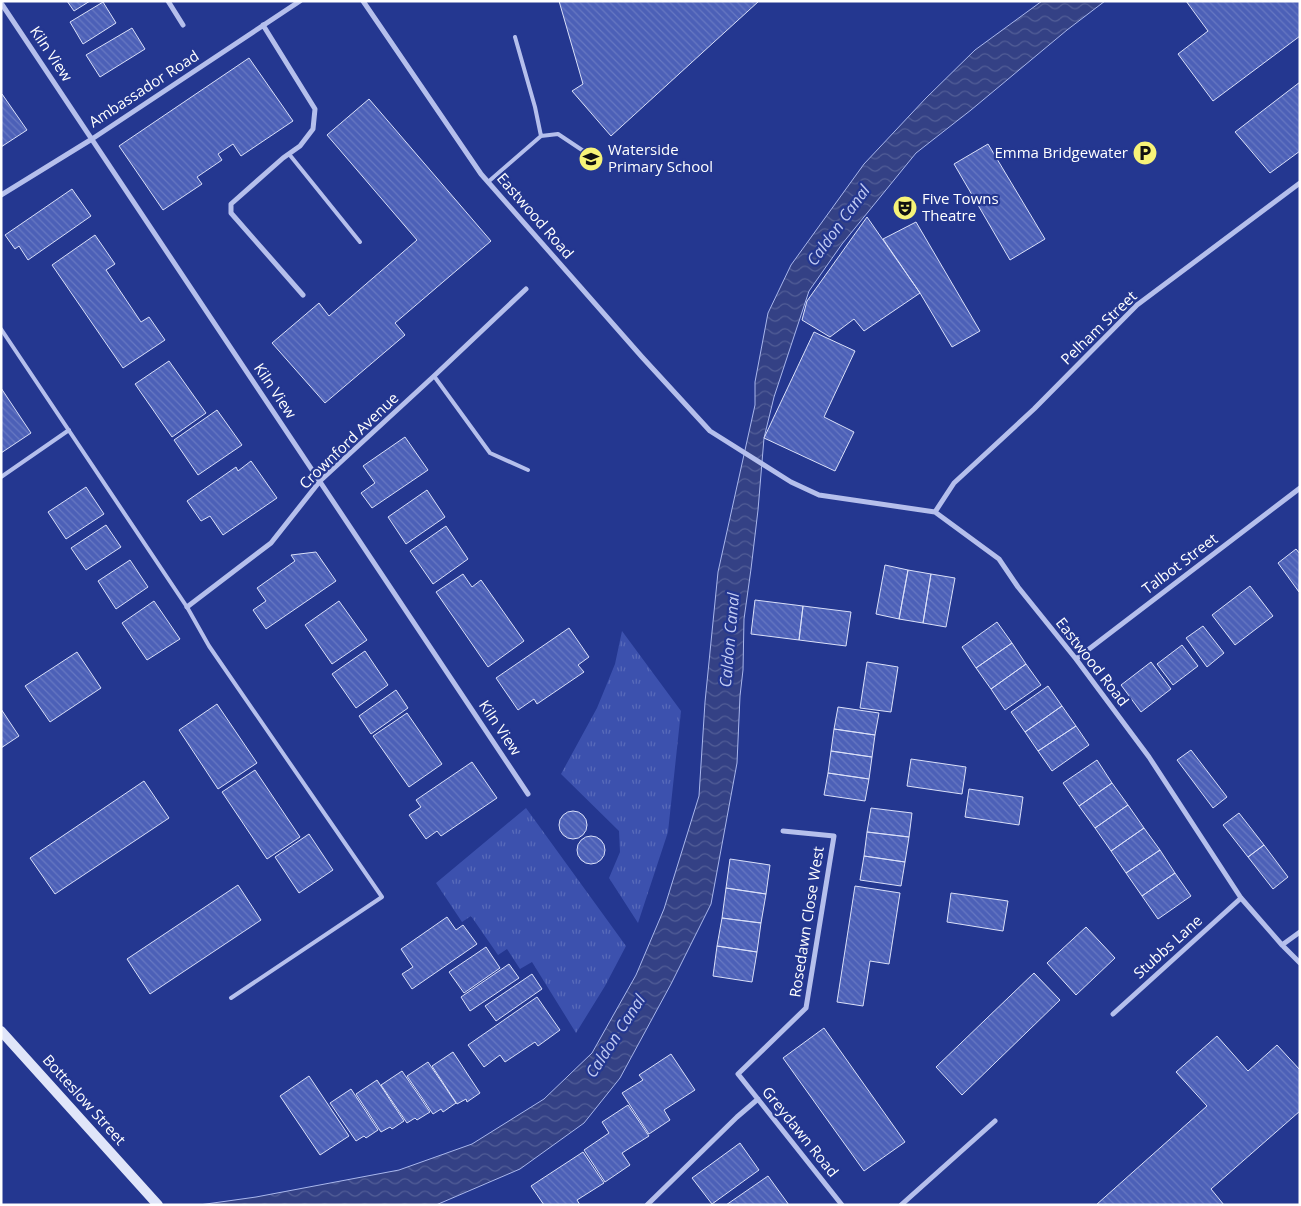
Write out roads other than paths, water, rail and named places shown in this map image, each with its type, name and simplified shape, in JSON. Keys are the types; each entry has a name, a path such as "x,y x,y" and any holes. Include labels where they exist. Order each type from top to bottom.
{"street":[{"path":"168,1 184,25"},
{"name":"Ambassador Road","path":"1,195 92,138 300,1"},
{"name":"Eastwood Road","path":"363,1 475,166 642,358 710,431 791,482 819,495 936,512 999,559 1018,587 1149,757 1241,898 1300,963"},
{"name":"Kiln View","path":"1,3 528,794"},
{"path":"263,25 315,109 314,129 300,146 231,204 231,213 303,295"},
{"name":"Pelham Street","path":"936,512 954,483 1034,409 1138,305 1300,184"},
{"name":"Crownford Avenue","path":"188,607 271,543 320,482 526,289"},
{"name":"Talbot Street","path":"1076,660 1300,488"},
{"name":"Rosedawn Close West","path":"738,1074 806,1008 834,836 783,831"},
{"name":"Stubbs Lane","path":"1113,1014 1241,898"},
{"path":"1282,945 1300,932"},
{"name":"Botteslow Street","path":"1,1031 158,1205"},
{"name":"Greydawn Road","path":"738,1074 842,1205"},
{"path":"646,1205 758,1099"},
{"path":"901,1205 995,1121"}],"lane":[{"path":"515,37 535,107 541,136"},
{"path":"488,182 541,136 558,134 600,162"},
{"path":"289,154 360,242"},
{"path":"1,329 188,607 209,646 382,897 231,998"},
{"path":"434,376 490,453 528,470"},
{"path":"1,477 69,430"}],"water":[{"name":"Caldon Canal","path":"1042,1 1105,1 916,153 842,244 809,291 774,397 764,438 758,510 744,619 737,763 711,904 671,984 620,1078 584,1123 520,1169 436,1205 199,1205 256,1197 399,1170 472,1144 544,1099 592,1053 636,975 664,909 699,796 705,702 718,572 755,405 755,382 768,313 791,265 864,164 926,98 975,50"}],"place":[{"name":"Emma Bridgewater","path":"1145,153"},
{"name":"Waterside Primary School","path":"591,159"},
{"name":"Five Towns Theatre","path":"905,208"}]}
